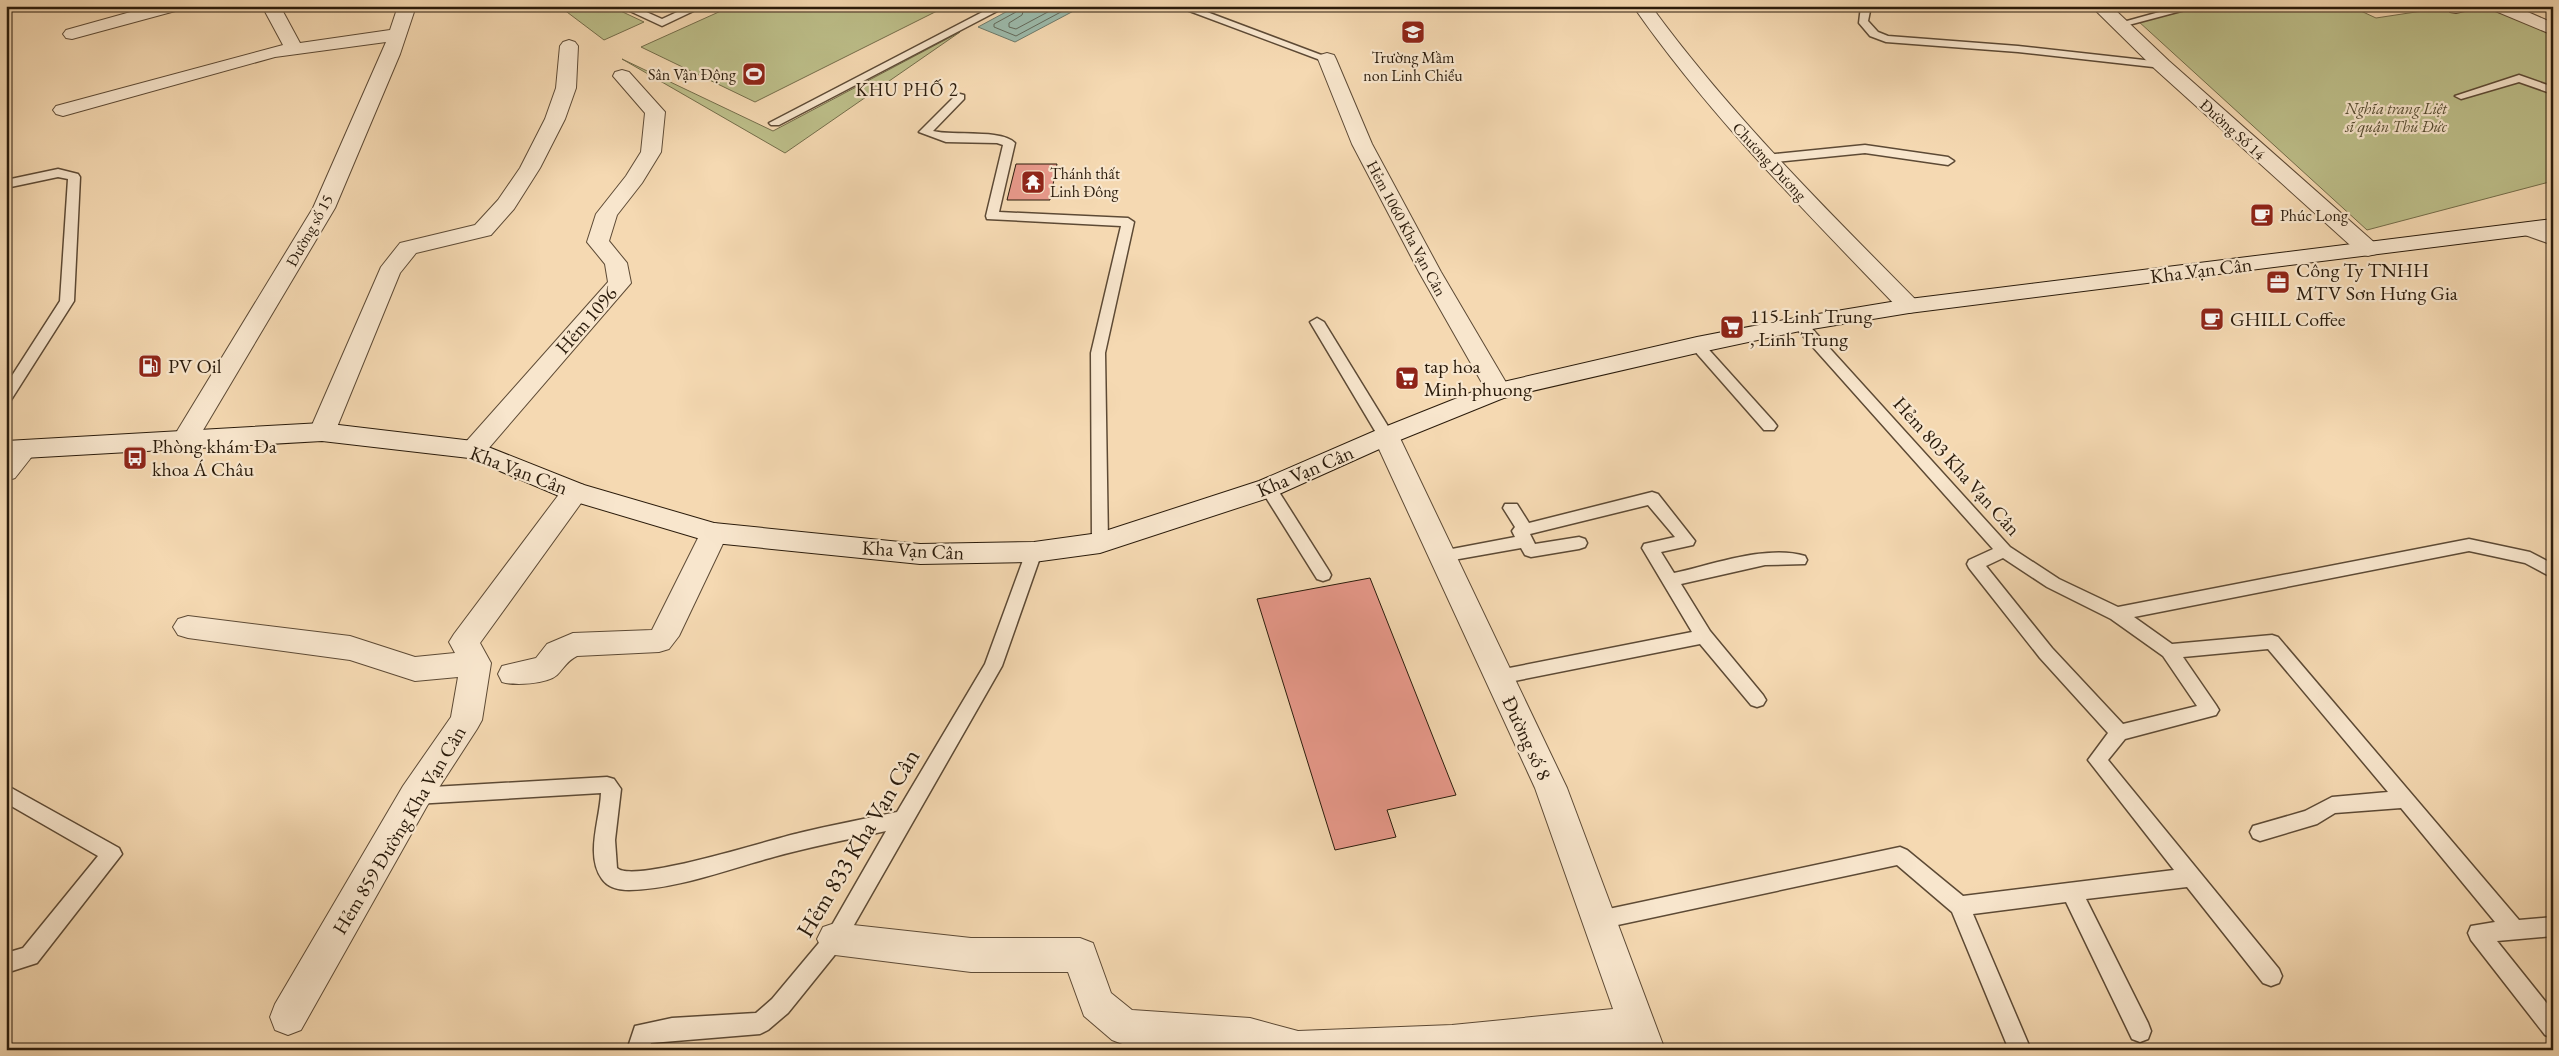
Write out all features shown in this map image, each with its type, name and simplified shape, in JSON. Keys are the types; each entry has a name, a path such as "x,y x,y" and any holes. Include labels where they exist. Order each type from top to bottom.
{"street":[{"path":"72,34 173,6"},
{"path":"271,6 294,49"},
{"name":"Đường số 15","path":"184,441 324,208 390,54 395,35 407,6"},
{"name":"Chương Dương","path":"1642,6 1675,54 1766,159 1910,306"},
{"name":"Đường Số 14","path":"2100,6 2162,65 2368,249"},
{"path":"2499,6 2553,30"},
{"path":"63,110 274,52 395,35"},
{"path":"322,432 389,272 408,248 483,230 506,204 525,175 555,119 566,88 568,46"},
{"name":"Hẻm 1060 Kha Vạn Cân","path":"1327,59 1362,144 1430,272 1499,391"},
{"name":"Hẻm 1096","path":"473,450 620,283 616,263 598,242 607,214 635,179 651,152 655,112 622,76"},
{"name":"Kha Vạn Cân","path":"15,450 322,432 473,450 575,492 714,534 920,554 1034,552 1100,543 1268,488 1386,436 1499,391 1800,324 1910,306 2368,249 2546,231"},
{"name":"Đường số 8","path":"1386,436 1551,788 1642,1037"},
{"path":"6,472 15,450"},
{"path":"188,627 350,648 415,668 476,663 464,642 575,492"},
{"path":"513,674 545,668 558,652 574,645 659,641 664,636 714,534"},
{"name":"Hẻm 859 Đường Kha Vạn Cân","path":"288,1017 415,796 466,720 476,663"},
{"path":"835,939 971,955 1080,955 1097,1004 1125,1027 1250,1036 1298,1049 1642,1037"}],"lane":[{"path":"624,6 662,23 699,6"},
{"path":"776,123 1002,6"},
{"path":"1180,6 1327,59"},
{"path":"1866,6 1863,21 1874,34 1886,39 2018,49 2162,65"},
{"path":"2121,24 2195,6"},
{"path":"2461,96 2519,78 2553,91"},
{"path":"960,97 925,132 946,138 999,139 1009,143 992,216 1128,222 1098,353 1100,543"},
{"path":"1766,159 1864,148 1948,161"},
{"path":"6,184 58,173 74,177 66,301 6,397"},
{"path":"1317,322 1386,436"},
{"name":"Hẻm 803 Kha Vạn Cân","path":"1800,324 2004,552 2053,583 2117,614 2169,651 2210,710 2120,732"},
{"path":"1697,346 1769,426"},
{"path":"1268,488 1323,574"},
{"path":"1442,556 1526,536 1652,498 1687,541 1650,548 1704,636 1757,700"},
{"path":"1511,508 1526,536 1531,551 1579,543"},
{"path":"2117,614 2469,545 2530,558 2553,572"},
{"name":"Hẻm 833 Kha Vạn Cân","path":"638,1050 643,1034 672,1029 760,1023 780,1006 835,939 993,666 1034,552"},
{"path":"2004,552 1975,564 2046,653 2120,732 2097,760 2271,976"},
{"path":"1670,580 1765,560 1799,560"},
{"path":"1499,677 1704,636"},
{"path":"2169,651 2272,642 2406,799 2512,928"},
{"path":"415,796 594,784 607,785 611,789 612,796 605,839 607,871 615,879 633,881 680,873 786,845 903,819"},
{"path":"6,793 112,854 30,956 6,963"},
{"path":"2260,832 2310,818 2332,805 2406,799"},
{"path":"1599,920 1900,856 1960,906 2020,1050"},
{"path":"1960,906 2192,877"},
{"path":"2072,892 2140,1031"},
{"path":"2553,926 2512,928 2478,933 2553,1028"}],"green space":[{"path":"559,6 610,6 644,22 604,40"},
{"name":"Sân Vận Động","path":"732,6 947,6 755,102 641,47"},
{"name":"Nghĩa trang Liệt sĩ quận Thủ Đức","path":"2196,6 2350,6 2376,18 2455,6 2495,6 2553,31 2553,181 2367,230 2138,21"},
{"path":"960,32 785,153 622,59 773,131"}],"water":[{"path":"1017,6 1083,6 1015,42 978,27"}],"building":[{"name":"Thánh thất Linh Đông","path":"1016,164 1057,164 1050,200 1007,200"},
{"path":"1370,578 1456,795 1387,810 1396,837 1335,850 1257,599"}],"place":[{"name":"Trường Mầm non Linh Chiểu","path":"1413,32"},
{"name":"Sân Vận Động","path":"754,74"},
{"name":"Thánh thất Linh Đông","path":"1033,182"},
{"name":"Phúc Long","path":"2262,215"},
{"name":"Công Ty TNHH MTV Sơn Hưng Gia","path":"2278,282"},
{"name":"GHILL Coffee","path":"2212,319"},
{"name":"115 Linh Trung , Linh Trung","path":"1732,327"},
{"name":"PV Oil","path":"150,366"},
{"name":"tap hoa Minh phuong","path":"1407,378"},
{"name":"Phòng khám Đa khoa Á Châu","path":"135,458"}],"district":[{"name":"KHU PHỐ 2","path":"907,90"}]}
